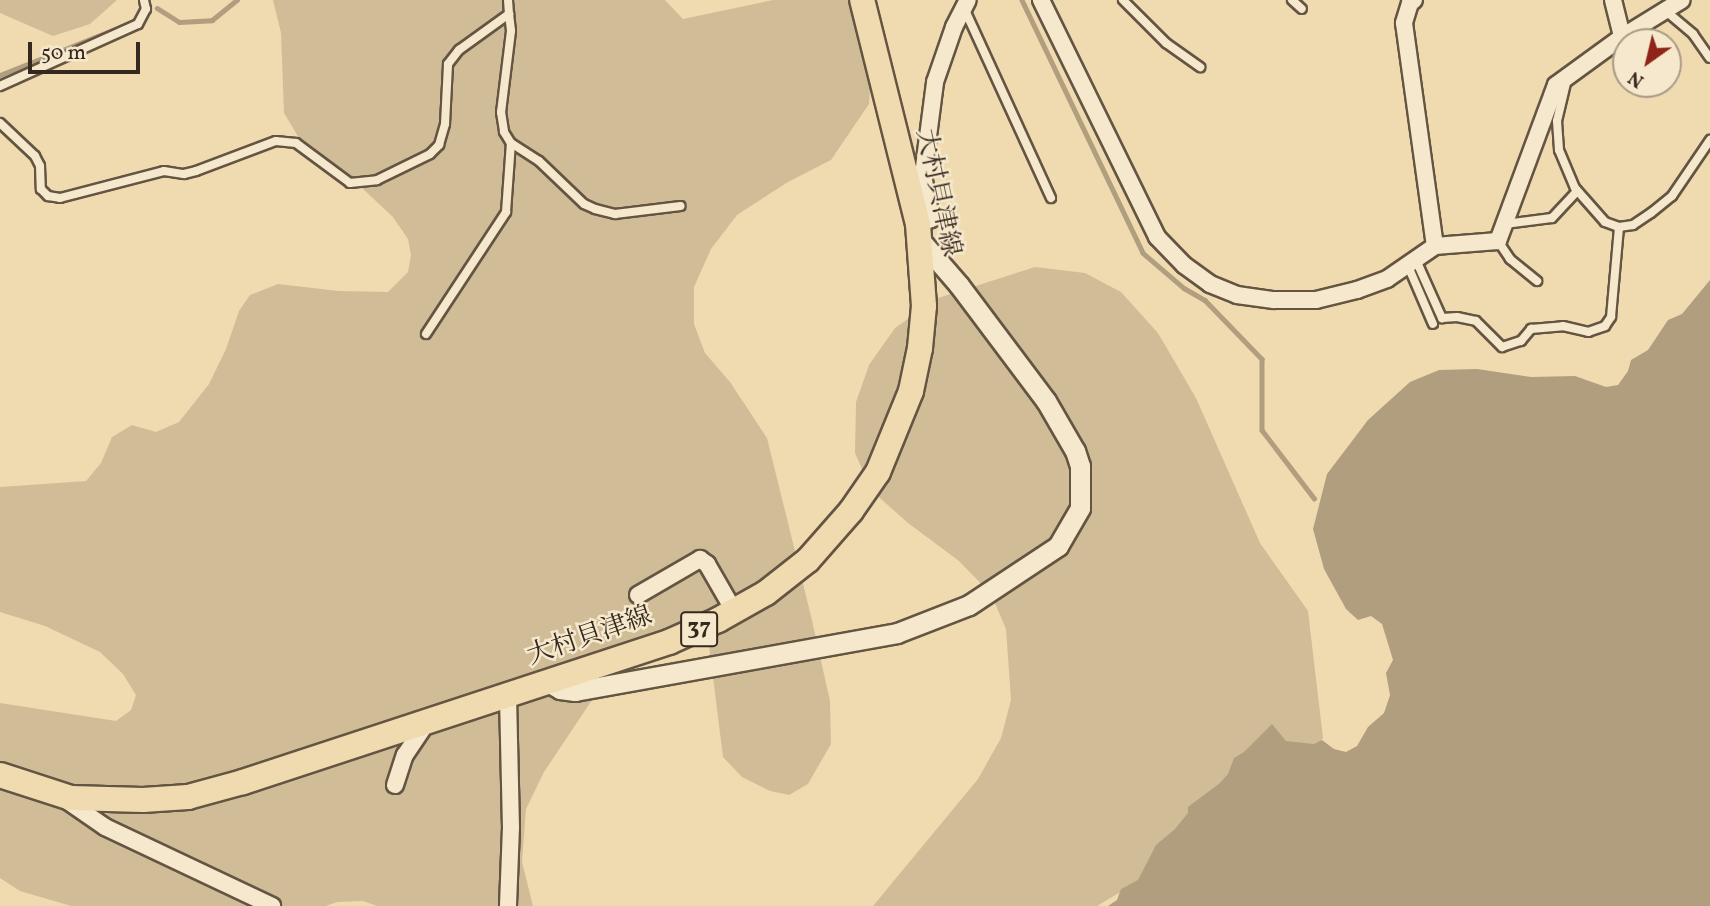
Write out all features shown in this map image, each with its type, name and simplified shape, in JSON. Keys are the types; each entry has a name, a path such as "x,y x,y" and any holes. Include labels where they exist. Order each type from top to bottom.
{"main road":[{"name":"大村貝津線","path":"0,775 71,799 188,797 314,760 429,719 508,696 669,642 766,593 808,560 851,511 878,472 911,391 920,348 924,306 919,232 862,0"}],"street":[{"path":"1041,0 1157,237 1201,278 1237,295 1275,300 1316,300 1357,290 1412,263 1435,246 1498,241 1556,85 1612,44"},
{"path":"1414,0 1410,3 1404,23 1435,246"},
{"path":"1613,0 1620,28"},
{"path":"1638,28 1682,0"},
{"path":"548,682 560,689 575,691 897,633 969,605 1058,546 1080,508 1080,466 1074,451 1046,401 919,232 931,219 923,175 935,82 966,4"},
{"path":"638,595 700,559 707,564 734,611"},
{"path":"508,696 511,827 508,906"},
{"path":"395,785 405,755 429,719"},
{"path":"58,794 105,827 272,906"}],"lane":[{"path":"0,86 138,24 146,9 144,0"},
{"path":"508,0 511,32 500,112 504,132 511,143 539,161 584,204 595,209 615,214 681,206"},
{"path":"1123,0 1166,43 1200,67"},
{"path":"1292,0 1302,9"},
{"path":"966,4 1051,198"},
{"path":"1667,12 1693,34 1710,58"},
{"path":"0,123 35,156 40,166 41,189 48,196 60,198 164,170 184,174 196,171 276,141 296,143 350,183 377,180 430,154 439,145 446,124 448,65 458,50 509,15"},
{"path":"1567,77 1557,121 1559,150 1577,191 1605,222 1619,227 1633,225 1672,196 1710,140"},
{"path":"426,334 506,212 511,143"},
{"path":"1504,225 1552,218 1577,191"},
{"path":"1412,263 1442,318 1457,317 1476,321 1502,347 1521,341 1531,329 1563,326 1588,332 1605,326 1611,317 1619,227"},
{"path":"1498,241 1510,259 1537,281"},
{"path":"1412,263 1433,324"}],"shaded area":[{"path":"0,0 117,0 90,24 53,36 0,13"},
{"path":"273,0 665,0 683,19 773,0 853,0 872,62 869,104 831,160 788,182 737,215 711,249 694,287 694,324 705,353 730,382 767,438 811,616 830,701 831,744 808,784 789,795 770,791 742,777 723,757 709,646 699,632 674,627 646,638 602,685 544,772 526,809 522,862 533,906 377,906 363,901 337,902 326,906 71,906 20,891 0,878 0,703 116,721 131,710 136,695 123,674 100,652 45,626 0,612 0,487 86,481 101,463 112,437 132,425 156,432 179,422 209,384 226,349 239,311 250,295 278,284 339,291 388,292 408,272 411,255 408,239 393,217 347,174 299,138 284,113 281,33"},
{"path":"1035,267 1085,273 1121,292 1158,333 1196,398 1260,543 1308,611 1323,738 1298,775 1190,851 1097,906 873,906 978,779 1001,738 1011,700 1006,629 991,594 959,561 908,523 871,490 855,453 856,402 869,365 895,328 938,298"},
{"path":"1710,280 1710,906 1108,906 1117,900 1121,889 1138,880 1156,845 1175,829 1188,813 1188,807 1220,783 1228,774 1234,758 1244,752 1272,724 1286,741 1314,744 1322,740 1334,749 1346,752 1357,746 1368,727 1384,713 1390,695 1386,673 1393,660 1382,624 1371,616 1358,620 1346,609 1324,569 1313,529 1327,474 1368,420 1410,382 1439,370 1477,369 1531,377 1575,376 1606,387 1618,385 1628,371 1631,360 1648,350 1668,320 1682,314"}],"waterway":[{"path":"157,8 179,22 212,20 237,0"},
{"path":"1022,0 1143,253 1184,288 1205,300 1262,359 1262,430 1314,498"},
{"path":"0,75 135,21"}]}
